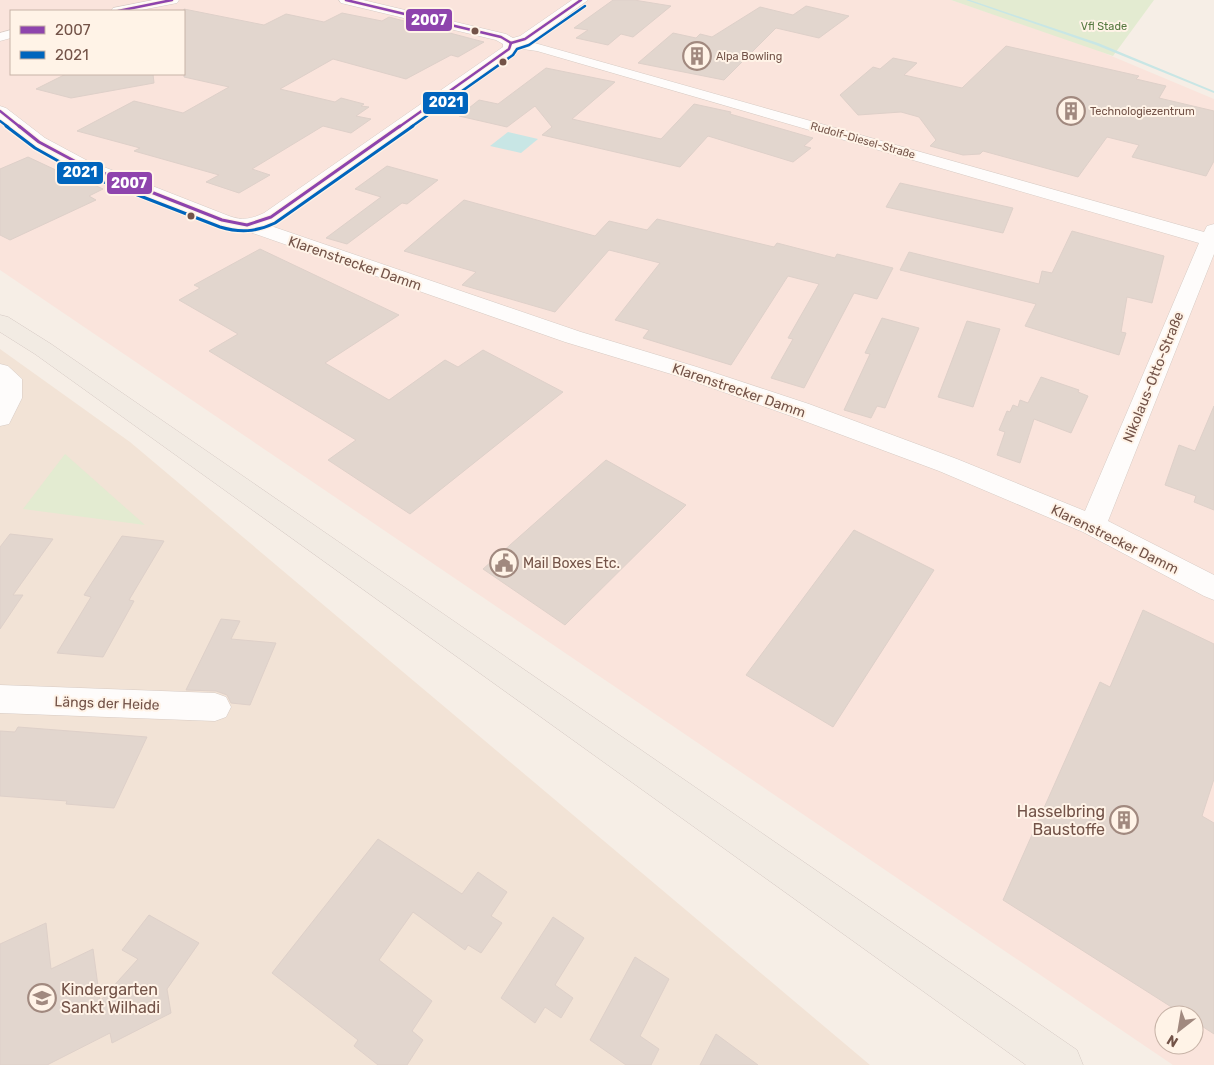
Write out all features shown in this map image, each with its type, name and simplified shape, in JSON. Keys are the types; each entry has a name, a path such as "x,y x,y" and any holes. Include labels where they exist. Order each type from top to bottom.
{"main road":[{"path":"0,308 43,349"},
{"path":"0,322 43,349 1062,1065"}],"street":[{"path":"123,10 172,0"},
{"name":"Rudolf-Diesel-Straße","path":"346,0 501,38 511,43 526,44 548,50 1213,237"},
{"path":"250,226 271,217 509,49 511,43 525,39 581,0"},
{"name":"Klarenstrecker Damm","path":"0,111 39,142 80,164 222,220 239,226 250,226 573,337 689,372 812,414 948,465 1093,525 1214,588"},
{"name":"Nikolaus-Otto-Straße","path":"1093,525 1213,237"},
{"path":"0,371 10,379 10,398 0,418"},
{"name":"Längs der Heide","path":"0,699 215,707"}],"shaded area":[{"path":"0,0 951,0 1090,47 1214,99 1214,1065 1173,1065 1158,1055 1204,1055 1204,1005 1154,1005 1154,1052 0,270"},
{"path":"0,349 130,442 870,1065 0,1065"}],"green space":[{"name":"Vfl Stade","path":"951,0 1154,0 1113,56"},
{"path":"65,454 145,525 23,509"}],"water":[{"path":"508,132 538,139 521,153 490,146"}],"building":[{"path":"613,0 634,0 671,6 633,37 621,34 608,45 576,38 588,30 574,28"},
{"path":"806,6 849,16 819,38 776,28 724,80 638,63 673,33 696,38 700,34 712,37 760,7 793,15"},
{"path":"184,10 264,25 286,14 324,22 342,13 382,21 389,17 484,42 458,57 451,55 406,79 333,59 280,89 335,102 341,98 364,104 361,106 369,107 356,116 371,119 351,133 323,126 252,169 270,175 239,193 206,182 219,175 134,151 140,148 77,131 134,101 183,113 229,87 184,77"},
{"name":"Technologiezentrum","path":"1006,46 1139,76 1136,79 1166,86 1159,98 1214,111 1214,161 1206,176 1132,157 1139,145 1107,137 1078,177 983,151 980,154 963,155 930,146 936,140 919,117 901,112 858,115 840,95 873,67 880,69 893,58 917,63 904,75 962,88"},
{"path":"546,68 615,82 572,119 661,139 694,104 731,112 730,114 813,138 804,146 811,148 793,162 708,136 680,167 542,135 552,127 535,106 507,127 459,116 479,100 498,104"},
{"path":"64,75 153,75 154,83 71,98 36,89"},
{"path":"28,157 73,178 77,177 103,189 89,196 96,200 10,240 0,235 0,169"},
{"path":"387,166 438,180 407,204 402,203 347,244 326,238 381,197 355,189"},
{"path":"900,183 1013,208 1003,233 886,207"},
{"path":"464,200 595,236 609,221 647,230 657,219 774,247 777,243 835,258 837,254 893,268 877,299 854,293 804,388 771,378 793,339 788,338 819,284 788,276 731,365 643,338 649,330 615,320 660,263 609,250 555,312 462,285 476,272 404,251"},
{"path":"1072,231 1164,256 1152,303 1127,297 1121,332 1126,333 1119,355 1025,326 1036,304 900,270 909,252 1039,284 1042,271 1052,273"},
{"path":"260,249 399,315 325,363 389,400 445,360 458,367 483,350 563,392 410,514 328,460 356,440 209,351 238,334 179,300 200,288 194,285"},
{"path":"882,318 919,328 885,408 877,406 871,418 844,410 870,354 865,353"},
{"path":"967,321 1000,329 973,407 938,397"},
{"path":"1041,377 1079,390 1078,392 1088,396 1071,433 1034,419 1020,463 997,455 1005,432 999,430 1007,411 1010,412 1013,405 1018,407 1020,400 1028,403"},
{"path":"1214,406 1214,510 1194,502 1196,496 1165,485 1179,445 1195,451"},
{"path":"606,460 686,505 565,625 483,569"},
{"path":"854,530 934,570 833,727 746,675"},
{"path":"10,534 53,539 13,595 23,595 0,629 0,547"},
{"path":"122,536 164,541 129,600 134,601 103,657 57,653 91,597 84,595"},
{"name":"Hasselbring Baustoffe","path":"1143,610 1214,644 1214,779 1202,816 1214,823 1214,1034 1204,1028 1204,1005 1168,1005 1003,900 1100,682 1110,687"},
{"path":"221,619 240,621 231,639 276,643 250,705 231,703 227,695 216,691 186,690"},
{"path":"18,727 147,737 114,808 66,804 67,801 0,796 0,731 15,732"},
{"path":"378,839 462,894 478,872 507,892 491,916 502,923 481,953 468,945 465,950 413,912 379,960 432,1001 412,1031 423,1040 407,1065 378,1065 354,1046 358,1040 272,973"},
{"path":"149,915 199,943 167,989 171,1013 112,1043 110,1033 47,1065 0,1065 0,944 46,923 51,969 93,949 100,1001 138,959 122,950"},
{"path":"553,917 584,938 555,985 573,998 561,1018 545,1007 535,1023 501,998"},
{"path":"635,957 669,979 640,1036 659,1049 651,1065 626,1065 590,1040"},
{"path":"716,1034 758,1065 700,1065"}],"waterway":[{"path":"967,0 1097,44 1214,92"}],"transit line":[{"name":"2007","path":"123,10 172,0"},
{"name":"2007","path":"346,0 501,37 511,43"},
{"name":"2007","path":"511,43 525,39 581,0"},
{"name":"2021","path":"0,121 35,148 76,171 220,227 235,231 254,231 275,223 513,55 517,49 529,45 585,6"},
{"name":"2007","path":"0,111 39,142 80,164 222,220 247,225 271,217 509,49 511,43"}],"place":[{"name":"Alpa Bowling","path":"697,56"},
{"name":"Technologiezentrum","path":"1071,111"},
{"name":"Mail Boxes Etc.","path":"504,563"},
{"name":"Hasselbring Baustoffe","path":"1124,820"},
{"name":"Kindergarten Sankt Wilhadi","path":"42,998"}]}
